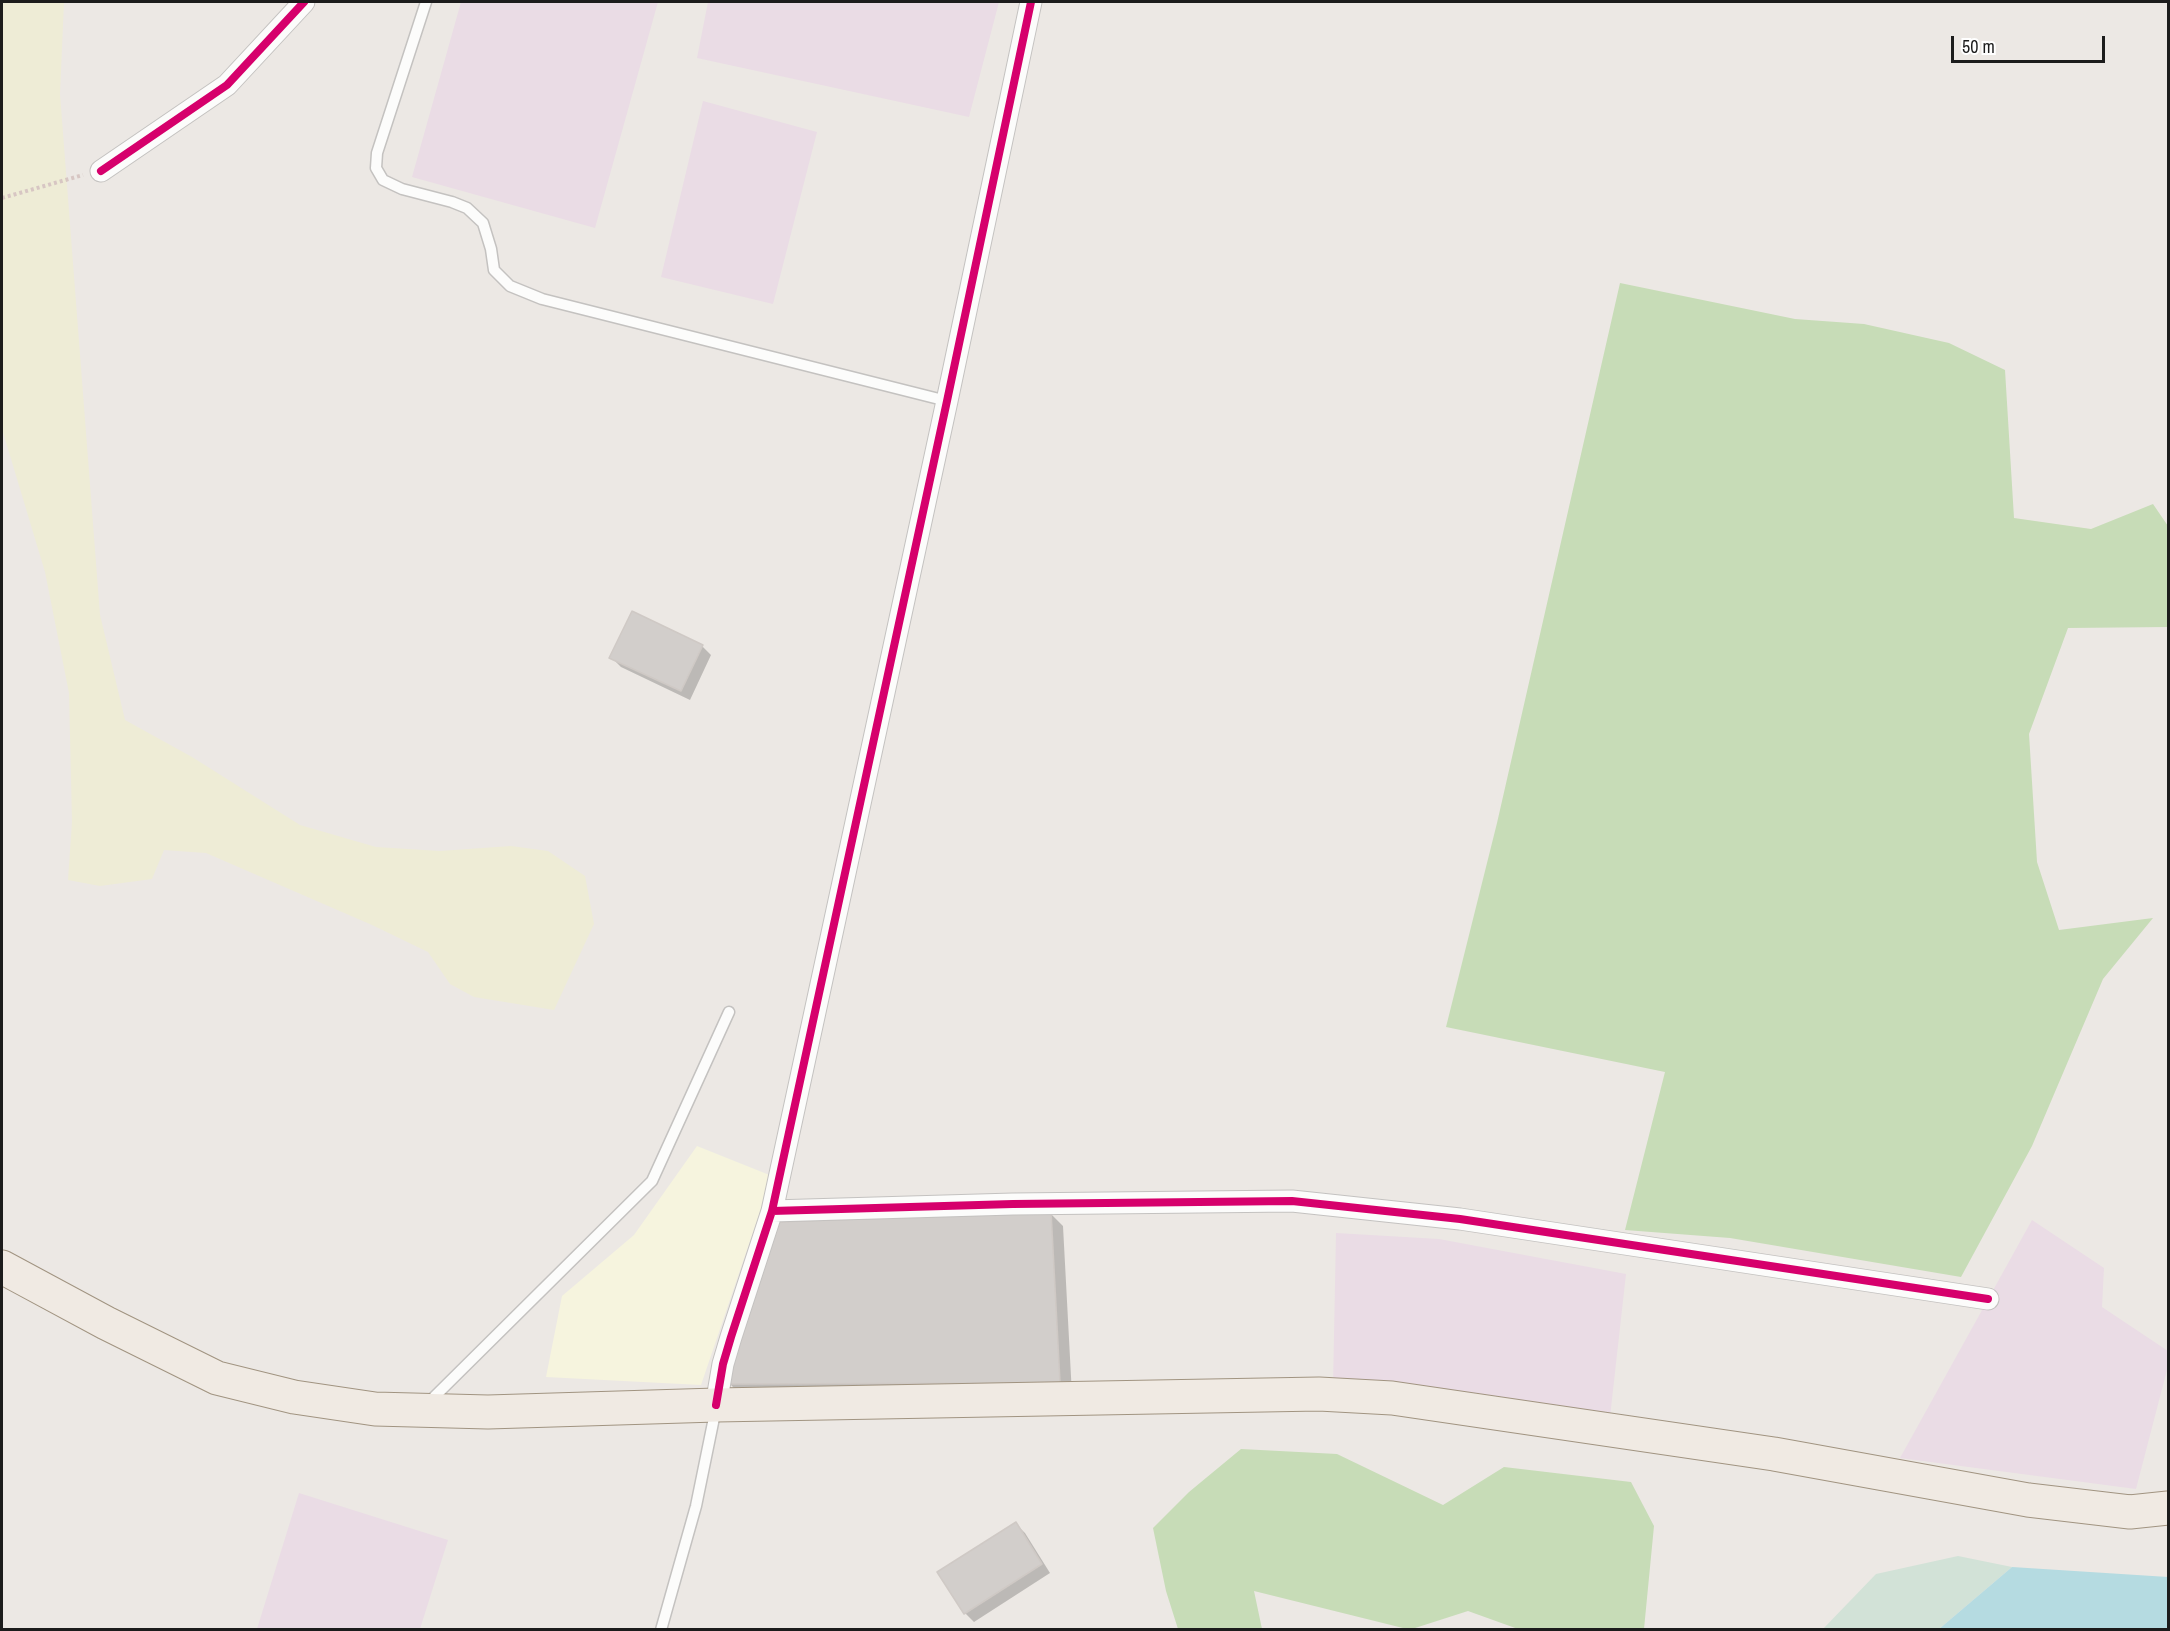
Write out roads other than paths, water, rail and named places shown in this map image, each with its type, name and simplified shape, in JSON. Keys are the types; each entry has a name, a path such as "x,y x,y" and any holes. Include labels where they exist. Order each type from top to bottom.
{"main road":[{"path":"2,1267 106,1323 217,1378 294,1397 375,1409 488,1412 716,1405 1319,1394 1392,1398 1774,1454 2028,1500 2130,1512 2169,1508"},
{"path":"2130,1512 2169,1531"}],"street":[{"path":"101,171 227,85 304,2"},
{"path":"716,1405 723,1364 772,1211 1031,2"},
{"path":"772,1211 1013,1204 1292,1201 1460,1219 1988,1299"}],"lane":[{"path":"426,2 377,153 376,168 383,180 402,189 467,208 483,223 491,249 494,270 510,286 542,299 947,401"},
{"path":"421,1410 652,1181 729,1012"},
{"path":"661,1629 696,1506 716,1405"}],"water":[{"path":"2012,1567 2168,1577 2168,1629 1939,1629"}]}
